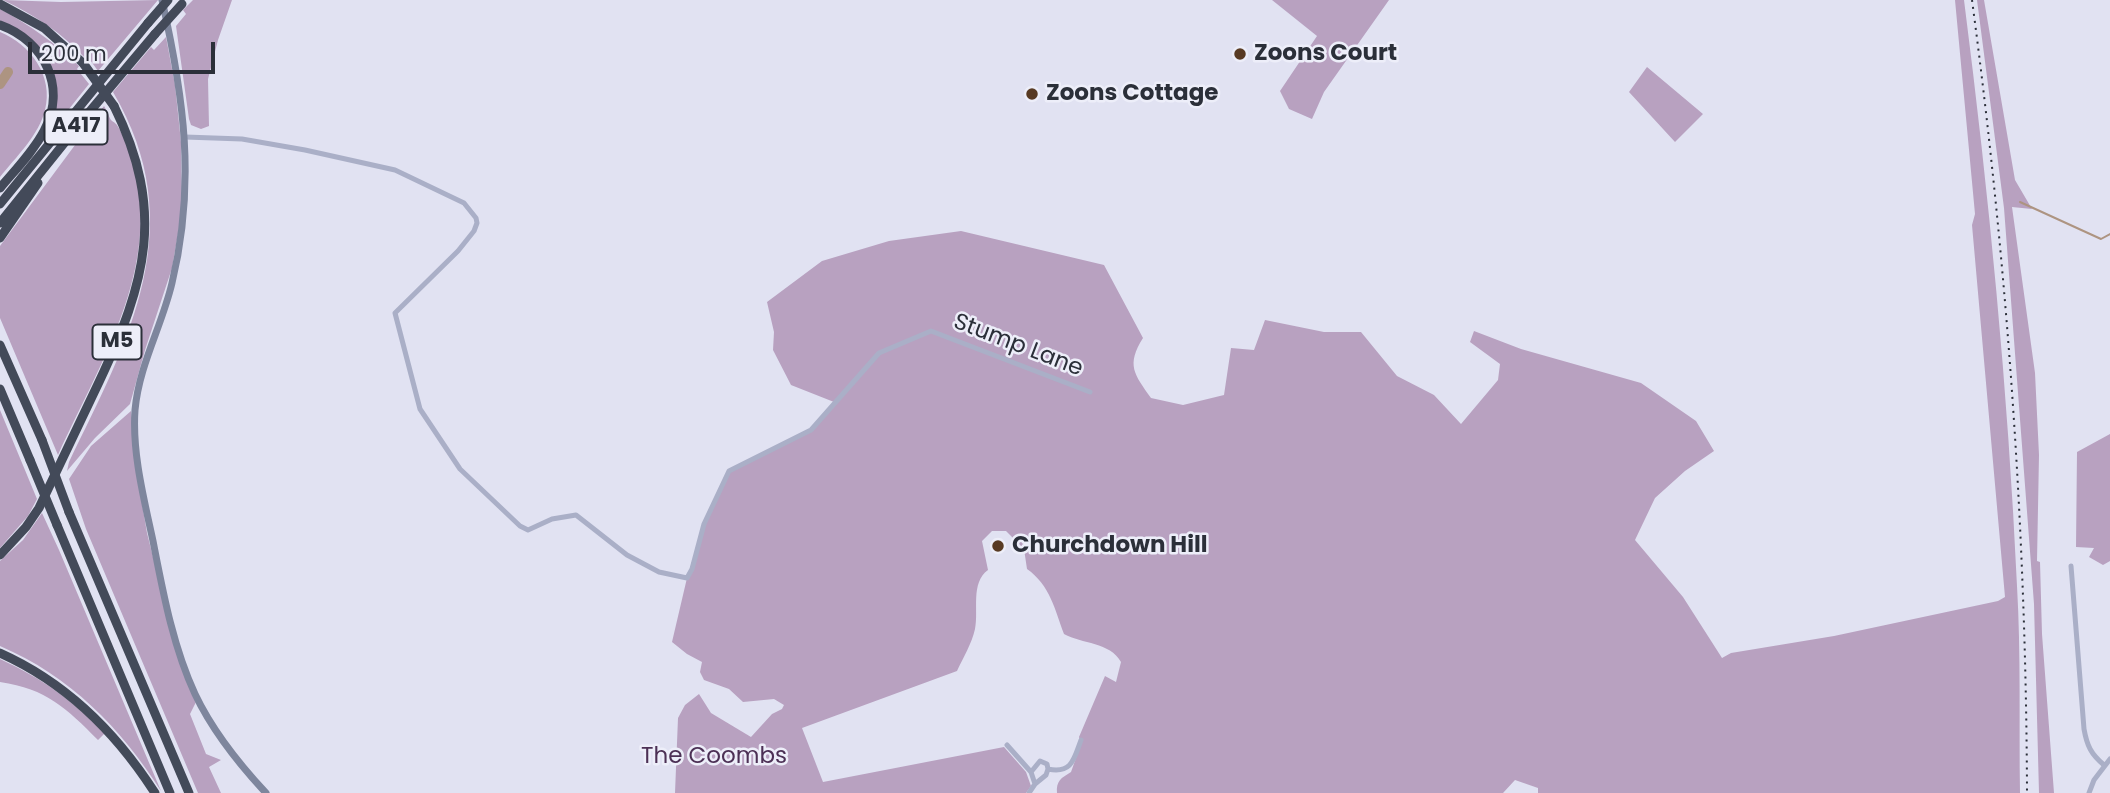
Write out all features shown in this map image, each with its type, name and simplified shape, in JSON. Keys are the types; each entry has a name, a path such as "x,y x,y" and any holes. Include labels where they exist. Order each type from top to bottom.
{"highway":[{"name":"A417","path":"0,204 168,0"},
{"name":"A417","path":"0,223 86,116 184,2"},
{"name":"M5","path":"0,4 44,28 83,63 114,106 135,154 145,204 145,237 136,291 122,332 39,508 26,527 0,555"},
{"path":"0,25 22,35 40,54 49,69 53,93 51,113 45,130 0,188"},
{"path":"0,238 86,116"},
{"path":"0,345 189,793"},
{"path":"0,389 170,793"},
{"path":"0,653 48,679 81,703 118,741 155,793"}],"street":[{"path":"162,0 177,68 185,137 186,200 181,240 169,295 137,394 135,421 139,468 162,586 186,670 210,721 266,793"},
{"name":"Stump Lane","path":"185,137 242,139 395,170 464,203 473,212 477,223 474,231 458,251 398,308 395,318 420,409 460,469 524,529 533,529 563,516 576,515 627,555 659,572 687,578 704,524 729,471 811,430 878,353 931,331 1090,392"},
{"path":"2071,566 2084,729 2087,746 2104,765"},
{"path":"1048,769 1059,772 1071,765 1081,740"},
{"path":"1007,745 1031,772 1035,784"},
{"path":"2089,793 2094,780 2110,759"},
{"path":"1029,793 1046,775 1047,764 1040,761 1036,763 1031,772"}],"green space":[{"path":"3,0 158,0 98,71 88,57 86,59 58,33"},
{"path":"193,0 232,0 208,79 209,126 201,129 191,125 189,119 176,26 186,14 183,10"},
{"path":"1272,0 1389,0 1324,92 1312,119 1289,109 1280,91 1317,36"},
{"name":"The Coombs","path":"1955,0 1964,0 1982,146 2003,366 2018,612 2020,793 1538,793 1538,788 1515,780 1503,793 1057,793 1060,780 1071,772 1081,744 1079,737 1105,676 1116,682 1121,662 1116,655 1103,647 1064,634 1046,590 1027,569 1024,549 1006,531 992,531 982,541 988,570 982,576 977,590 974,634 957,671 802,728 823,782 1004,747 1026,772 1031,786 1026,793 675,793 678,718 685,705 699,694 711,713 751,737 784,705 774,699 743,702 729,689 704,680 700,672 702,662 672,642 687,578 704,524 729,471 811,430 834,402 791,385 773,350 774,332 767,302 822,261 889,241 961,231 1104,265 1143,338 1134,363 1140,382 1151,398 1183,405 1224,395 1231,348 1254,350 1265,320 1324,332 1361,332 1397,376 1434,395 1461,424 1498,380 1500,364 1470,342 1474,331 1521,349 1641,383 1696,421 1714,451 1685,471 1655,498 1635,540 1683,597 1722,658 1731,653 1834,636 1998,601 2005,597"},
{"path":"1977,0 1984,0 2015,180 2032,209 2012,207 2035,373 2039,455 2037,561 2040,562 2042,634 2054,793 2039,793 2034,604 2004,208"},
{"path":"0,9 61,50 79,66 77,69 89,84 0,195 41,141 55,103 35,43 18,30 0,22"},
{"path":"0,32 21,44 30,53 43,74 47,97 38,128 0,177"},
{"path":"166,37 175,85 181,142 182,211 172,268 130,404 95,438 67,471 130,326 143,281 150,236 148,189 136,141 113,92 151,47 154,50"},
{"path":"1647,67 1703,114 1675,142 1629,92"},
{"path":"104,106 120,130 135,173 141,215 137,257 128,297 113,337 58,455 0,318 0,246"},
{"path":"0,410 37,499 28,516 0,548"},
{"path":"131,411 136,468 147,533 196,702 190,714 206,754 221,760 209,767 221,793 198,793 86,529 69,479 91,446"},
{"path":"2110,434 2110,561 2103,565 2089,557 2094,548 2076,547 2077,452"},
{"path":"42,513 161,791 129,746 92,706 49,672 0,646 0,561 23,540"},
{"path":"0,659 56,691 105,733 98,740 55,702 31,690 0,682"}],"waterway":[{"path":"0,84 8,72"},
{"path":"2020,202 2101,239 2110,234"}],"railway":[{"path":"1972,0 1995,197 2012,395 2023,594 2027,793"}],"place":[{"name":"Zoons Court","path":"1240,54"},
{"name":"Zoons Cottage","path":"1032,94"},
{"name":"Churchdown Hill","path":"998,546"}]}
